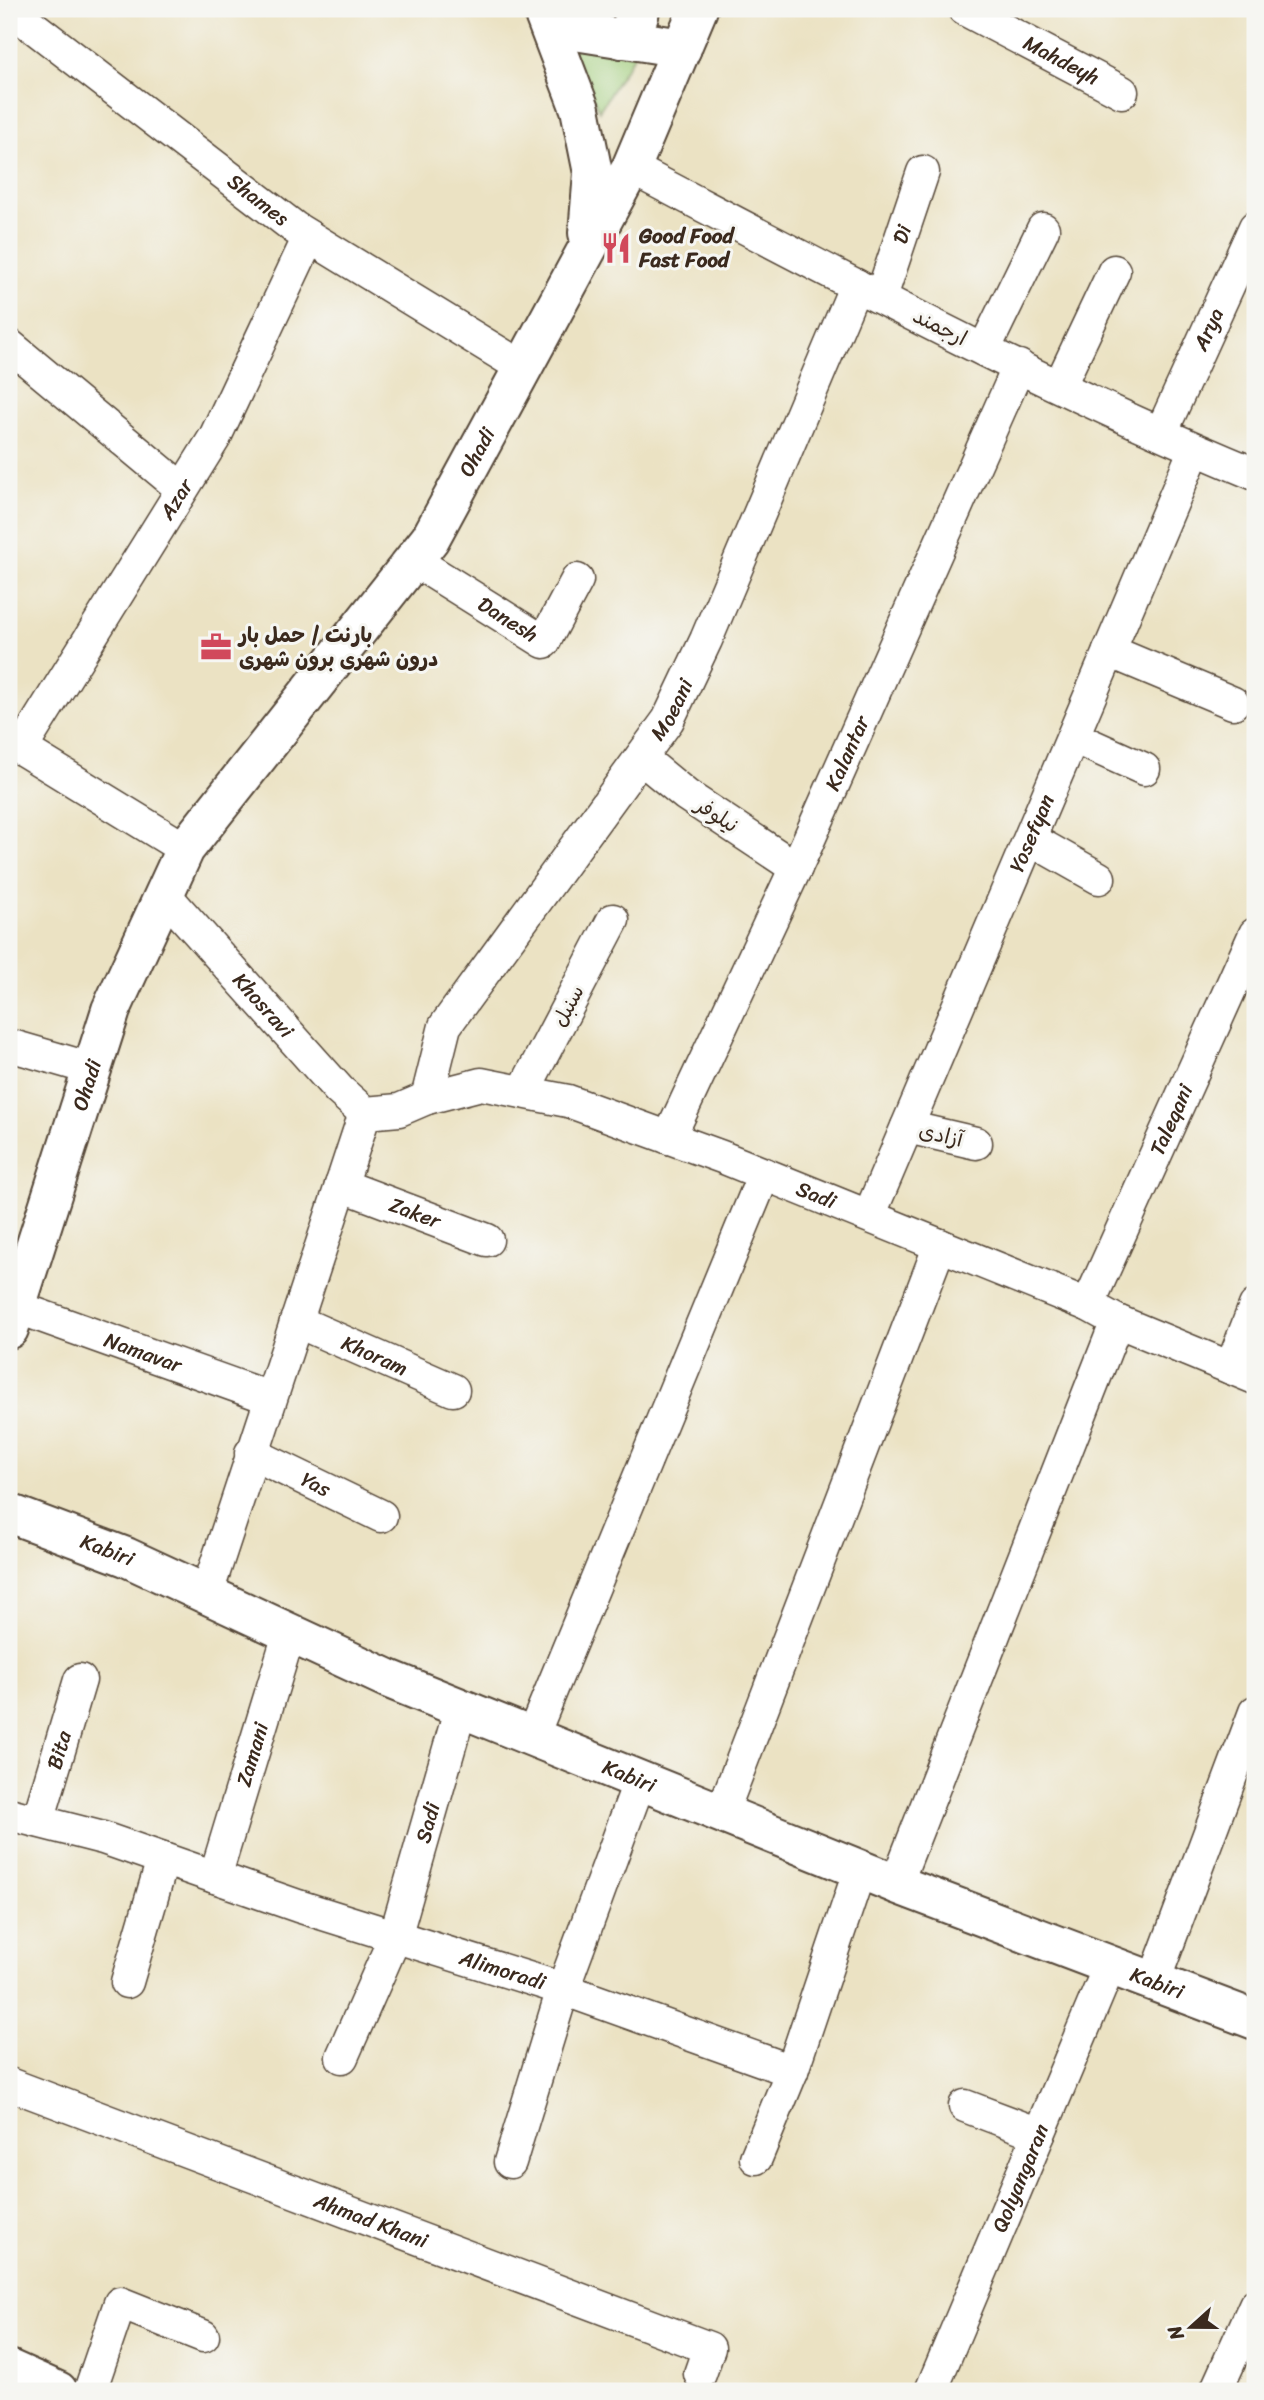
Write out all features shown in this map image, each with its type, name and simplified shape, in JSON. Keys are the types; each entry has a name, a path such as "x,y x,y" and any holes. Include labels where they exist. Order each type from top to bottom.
{"main road":[{"path":"543,9 575,31 689,21"},
{"path":"543,9 580,109 593,173 587,245"},
{"name":"Ohadi","path":"12,1318 111,1010 185,849 430,539 587,245 631,169 689,21"},
{"name":"Kabiri","path":"9,1513 126,1557 289,1634 532,1737 896,1884 1255,2020"},
{"path":"9,2369 58,2391"}],"street":[{"name":"Shames","path":"10,9 309,237 522,367"},
{"name":"Mahdeyh","path":"964,9 1122,92"},
{"name":"ارجمند","path":"631,169 984,350 1195,449 1255,474"},
{"name":"Di","path":"869,291 923,172"},
{"name":"Arya","path":"1161,433 1255,227"},
{"path":"984,350 1043,229"},
{"name":"Azar","path":"15,745 215,436 309,237"},
{"path":"1060,385 1114,271"},
{"name":"Moeani","path":"427,1098 445,1026 668,720 869,291"},
{"path":"9,345 182,489"},
{"name":"Kalantar","path":"669,1138 796,868 1019,366"},
{"name":"Yosefyan","path":"869,1216 1195,449"},
{"name":"Danesh","path":"413,560 544,642 577,580"},
{"path":"1110,651 1233,703"},
{"path":"1073,737 1144,769"},
{"path":"15,745 185,849"},
{"name":"نیلوفر","path":"641,758 686,795 796,868"},
{"path":"1030,839 1099,878"},
{"name":"Khosravi","path":"164,894 339,1090 365,1113"},
{"name":"سنبل","path":"523,1092 613,920"},
{"name":"Taleqani","path":"1088,1305 1255,934"},
{"path":"9,1045 92,1069"},
{"name":"Sadi","path":"365,1113 399,1111 427,1098 481,1084 568,1101 869,1216 1088,1305 1117,1321 1243,1373"},
{"path":"206,1596 365,1113"},
{"name":"آزادی","path":"907,1127 976,1143"},
{"path":"532,1737 764,1174"},
{"name":"Zaker","path":"341,1185 487,1240"},
{"path":"722,1813 940,1245"},
{"path":"1243,1373 1255,1306"},
{"name":"Namavar","path":"12,1318 270,1398"},
{"name":"Khoram","path":"296,1321 453,1390"},
{"path":"896,1884 1117,1321"},
{"name":"Yas","path":"251,1453 381,1516"},
{"name":"Zamani","path":"215,1877 289,1634"},
{"name":"Bita","path":"24,1817 80,1680"},
{"name":"Sadi","path":"342,2057 395,1937 461,1707"},
{"path":"1154,1982 1255,1712"},
{"path":"510,2162 563,1989 640,1780"},
{"name":"Alimoradi","path":"24,1817 103,1838 395,1937 563,1989 792,2071"},
{"path":"127,1982 163,1859"},
{"path":"756,2158 792,2071 860,1869"},
{"name":"Qolyangaran","path":"931,2391 1110,1965"},
{"name":"Ahmad Khani","path":"9,2084 709,2348 701,2374"},
{"path":"965,2106 1039,2134"},
{"path":"90,2391 120,2303 203,2336"},
{"path":"1216,2391 1255,2305"}],"green space":[{"path":"566,38 636,52 599,111"}],"place":[{"name":"Good Food Fast Food","path":"616,248"},
{"name":"بارنت | حمل بار درون شهری برون شهری","path":"216,647"}]}
